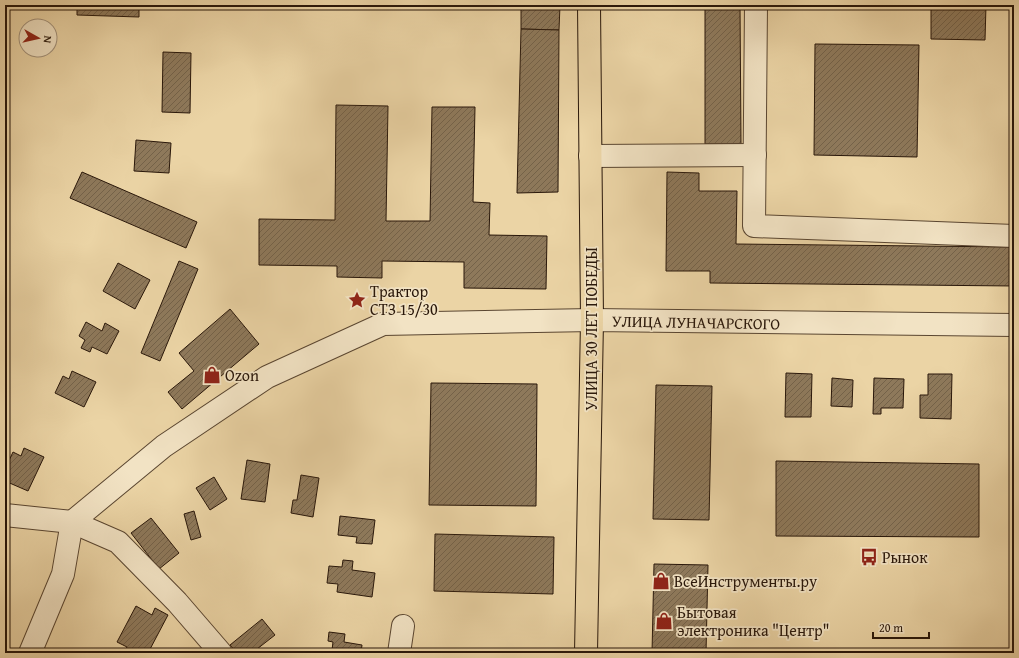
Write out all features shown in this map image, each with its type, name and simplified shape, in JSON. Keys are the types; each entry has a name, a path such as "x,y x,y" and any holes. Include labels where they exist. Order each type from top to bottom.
{"main road":[{"name":"УЛИЦА 30 ЛЕТ ПОБЕДЫ","path":"586,653 592,320 589,5"}],"street":[{"path":"756,5 754,226 1014,236"},
{"path":"590,156 754,154"},
{"name":"УЛИЦА ЛУНАЧАРСКОГО","path":"72,522 164,446 267,378 383,324 592,320 1014,325"},
{"path":"5,515 72,522 118,542 177,602 221,653"},
{"path":"30,653 63,574 72,522"},
{"path":"399,653 403,626"}],"building":[{"path":"77,5 139,5 139,17 77,15"},
{"path":"521,5 560,5 559,30 521,29"},
{"path":"705,5 740,5 741,144 705,144"},
{"path":"931,5 986,5 985,40 931,39"},
{"path":"521,29 559,30 558,192 517,193"},
{"path":"815,44 919,45 917,157 814,155"},
{"path":"163,52 191,53 190,113 162,112"},
{"path":"336,105 388,106 386,221 430,221 432,107 475,107 473,202 490,203 489,235 547,236 546,289 464,288 464,262 382,261 382,278 337,277 337,266 259,265 259,219 335,220"},
{"path":"136,140 171,143 169,173 134,171"},
{"path":"82,172 197,222 186,248 70,198"},
{"path":"667,172 699,173 699,191 737,191 736,244 1014,247 1014,286 710,283 710,271 666,271"},
{"path":"179,261 198,269 160,361 141,353"},
{"path":"118,263 150,280 135,309 103,291"},
{"path":"230,309 259,344 182,409 168,392 194,371 179,353"},
{"path":"86,322 102,331 105,323 119,331 107,354 92,347 90,352 81,348 85,340 79,336"},
{"path":"72,371 96,382 84,407 55,393 63,376 69,379"},
{"path":"786,373 812,374 811,417 785,417"},
{"path":"928,374 952,374 951,419 920,418 920,395 928,395"},
{"path":"1011,375 1014,375 1014,414 1011,414"},
{"path":"832,378 853,380 852,407 831,406"},
{"path":"874,378 904,379 903,408 881,408 881,414 873,414"},
{"path":"431,383 537,384 536,506 429,505"},
{"path":"656,385 712,386 709,520 653,519"},
{"path":"24,448 44,457 28,491 5,481 5,469 13,452 21,456"},
{"path":"247,460 270,464 265,502 241,499"},
{"path":"776,461 979,464 979,537 776,536"},
{"path":"301,475 319,478 313,517 291,513 293,500 297,500"},
{"path":"214,477 227,499 210,510 196,488"},
{"path":"194,511 201,537 191,540 184,514"},
{"path":"340,516 375,520 372,544 356,543 357,537 338,535"},
{"path":"151,518 179,553 159,569 131,533"},
{"path":"435,534 554,537 553,594 434,591"},
{"path":"343,560 353,561 352,570 375,573 372,597 337,592 338,584 327,583 329,566 342,567"},
{"path":"654,564 708,565 706,653 652,653"},
{"path":"136,606 152,615 155,608 168,615 148,653 123,653 127,647 117,642"},
{"path":"262,619 275,635 252,653 237,653 230,645"},
{"path":"329,632 345,634 344,642 362,645 361,653 319,653 319,649 332,650 333,642 328,641"}],"place":[{"name":"Трактор СТЗ 15/30","path":"357,300"},
{"name":"Ozon","path":"212,375"},
{"name":"Рынок","path":"869,557"},
{"name":"ВсеИнструменты.ру","path":"661,581"},
{"name":"Бытовая электроника \"Центр\"","path":"664,621"}]}
